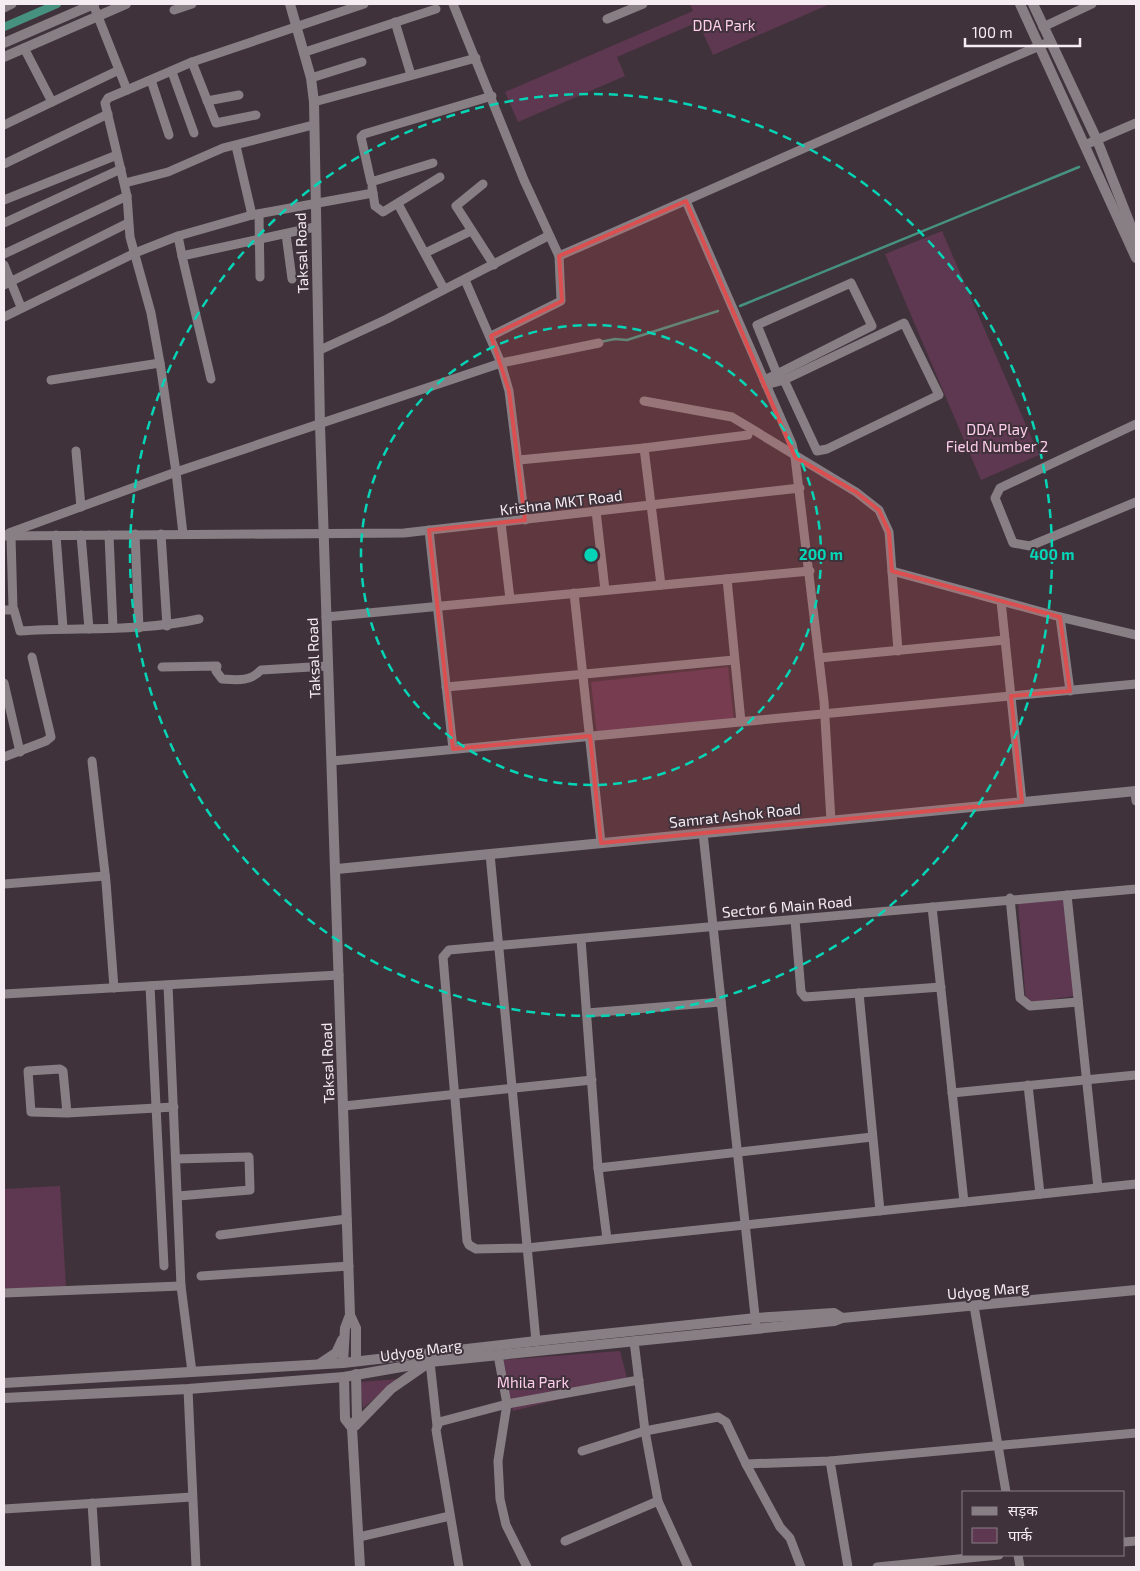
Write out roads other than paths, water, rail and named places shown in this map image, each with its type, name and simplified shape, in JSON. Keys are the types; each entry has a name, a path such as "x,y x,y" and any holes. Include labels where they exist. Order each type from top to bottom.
{"street":[{"path":"4,8 12,4"},
{"path":"4,43 94,4 127,90"},
{"path":"4,57 126,4"},
{"path":"174,10 192,4"},
{"name":"Taksal Road","path":"290,4 311,78 314,102 320,425 337,868 349,1266 350,1315 345,1328 343,1363"},
{"path":"183,534 160,363 151,313 128,222 128,196 105,103 106,99 192,62 364,4"},
{"path":"453,4 548,236 559,256 561,301 490,336"},
{"path":"607,19 643,4"},
{"path":"1020,4 1136,258"},
{"path":"1033,4 1097,140 1135,235"},
{"path":"1044,27 1092,4"},
{"path":"304,52 436,9"},
{"path":"395,22 411,74"},
{"path":"559,256 977,71 1050,42"},
{"path":"24,48 52,102"},
{"path":"314,102 411,74 476,58"},
{"path":"192,62 218,124 256,115"},
{"path":"311,78 362,62"},
{"path":"4,125 119,70"},
{"path":"172,72 194,133"},
{"path":"151,80 169,135"},
{"path":"207,101 239,94"},
{"path":"440,177 398,204 380,211 375,206 360,139 364,134 492,96"},
{"path":"4,164 108,114"},
{"path":"1085,145 1136,123"},
{"path":"124,183 168,172 205,154 313,124"},
{"path":"236,146 256,214 260,239 260,277"},
{"path":"4,200 117,155"},
{"path":"371,182 432,163"},
{"path":"4,223 121,168"},
{"path":"483,184 456,205 494,265"},
{"path":"4,317 135,253 178,236 256,214 315,205 373,193"},
{"path":"4,254 128,196"},
{"path":"686,201 792,444 800,488 825,714 831,821"},
{"path":"398,204 444,289"},
{"path":"7,283 128,222"},
{"path":"182,256 315,227"},
{"path":"426,253 471,231"},
{"path":"286,234 292,279"},
{"path":"178,236 211,379"},
{"path":"320,350 465,280 548,236"},
{"path":"4,265 7,283 22,307"},
{"path":"465,280 501,363 509,391 525,520"},
{"path":"765,382 781,377 904,323 939,395 827,449 817,451 781,377 757,325 851,283 872,326 781,377"},
{"path":"199,619 167,626 139,628 63,628 20,631 8,610 6,536 176,472 501,363 599,343"},
{"path":"51,380 160,363"},
{"path":"644,401 732,417 795,457 856,492 879,510 889,532 898,651"},
{"path":"1136,424 1000,488 994,498 1013,543 1025,546 1030,546 1136,502"},
{"path":"518,460 644,448 748,435"},
{"path":"644,448 661,585"},
{"path":"76,451 81,507"},
{"name":"Krishna MKT Road","path":"6,536 324,534 429,530 800,488"},
{"path":"596,511 605,590"},
{"path":"501,523 510,600"},
{"path":"429,530 439,606 453,749"},
{"path":"134,534 139,628"},
{"path":"161,534 167,626"},
{"path":"56,535 63,628"},
{"path":"81,535 89,629"},
{"path":"109,535 113,628"},
{"path":"326,617 810,571"},
{"path":"892,571 1060,617 1136,635"},
{"path":"727,579 741,722"},
{"path":"574,593 601,843"},
{"path":"1001,601 1022,802"},
{"path":"1060,617 1070,691"},
{"path":"819,658 1005,640"},
{"path":"4,757 46,741 51,737 32,658"},
{"path":"446,687 734,660"},
{"path":"162,667 217,666 216,671 222,679 241,681 256,676 261,670 328,666"},
{"path":"4,684 20,752"},
{"path":"332,761 1136,684"},
{"path":"92,761 105,876 114,988"},
{"name":"Samrat Ashok Road","path":"337,868 1022,802 1136,795"},
{"path":"703,833 756,1324"},
{"path":"490,854 536,1341"},
{"path":"4,884 105,876"},
{"name":"Sector 6 Main Road","path":"456,1094 443,957 449,950 795,920 1010,898 1136,889"},
{"path":"1067,895 1085,1080 1098,1188"},
{"path":"1010,898 1020,998 1030,1006 1078,1002"},
{"path":"932,907 964,1202"},
{"path":"795,920 802,995 808,998 941,986"},
{"path":"581,939 598,1168 607,1239"},
{"path":"4,994 339,975"},
{"path":"168,984 181,1286 192,1372"},
{"path":"150,986 164,1266"},
{"path":"859,993 880,1211"},
{"path":"586,1013 721,1002"},
{"path":"67,1113 63,1070 28,1071 31,1112 67,1113 174,1107"},
{"path":"952,1093 1136,1075"},
{"path":"344,1106 592,1080"},
{"path":"1028,1085 1040,1194"},
{"path":"456,1094 467,1241 476,1249 528,1248 1136,1184"},
{"path":"598,1168 872,1137"},
{"path":"176,1159 249,1157 250,1190 178,1196"},
{"path":"220,1235 347,1220"},
{"path":"201,1276 349,1266"},
{"path":"4,1293 181,1286"},
{"name":"Udyog Marg","path":"4,1383 343,1363 536,1341 756,1324 834,1321 842,1318 1136,1290"},
{"path":"974,1306 1006,1491"},
{"name":"Taksal Road","path":"350,1315 356,1328 356,1361"},
{"name":"Udyog Marg","path":"4,1398 188,1389 344,1376 430,1362 634,1341 756,1324"},
{"path":"318,1365 336,1353 345,1328"},
{"path":"634,1341 645,1431 658,1501 688,1567"},
{"path":"498,1355 507,1404 498,1461 500,1499 506,1525 527,1567"},
{"path":"352,1428 391,1389 430,1362 437,1426 458,1567"},
{"path":"356,1374 357,1418 352,1428 360,1567"},
{"path":"344,1376 345,1419 352,1428"},
{"path":"437,1426 443,1420 507,1404 639,1380"},
{"path":"188,1389 196,1567"},
{"path":"582,1450 645,1431 718,1417 726,1422 780,1527 790,1538 801,1567"},
{"path":"746,1464 830,1461 1136,1433"},
{"path":"830,1461 848,1567"},
{"path":"4,1509 192,1497"},
{"path":"565,1541 658,1501"},
{"path":"92,1503 96,1567"},
{"path":"359,1537 450,1516"},
{"path":"877,1567 989,1556"}],"waterway":[{"path":"4,27 57,4"},
{"path":"740,306 1079,167"},
{"path":"600,342 615,339 627,340 718,311"}],"park label":[{"name":"DDA Park","path":"724,25"},
{"name":"DDA Play Field Number 2","path":"997,438"},
{"name":"Mhila Park","path":"533,1382"}]}
